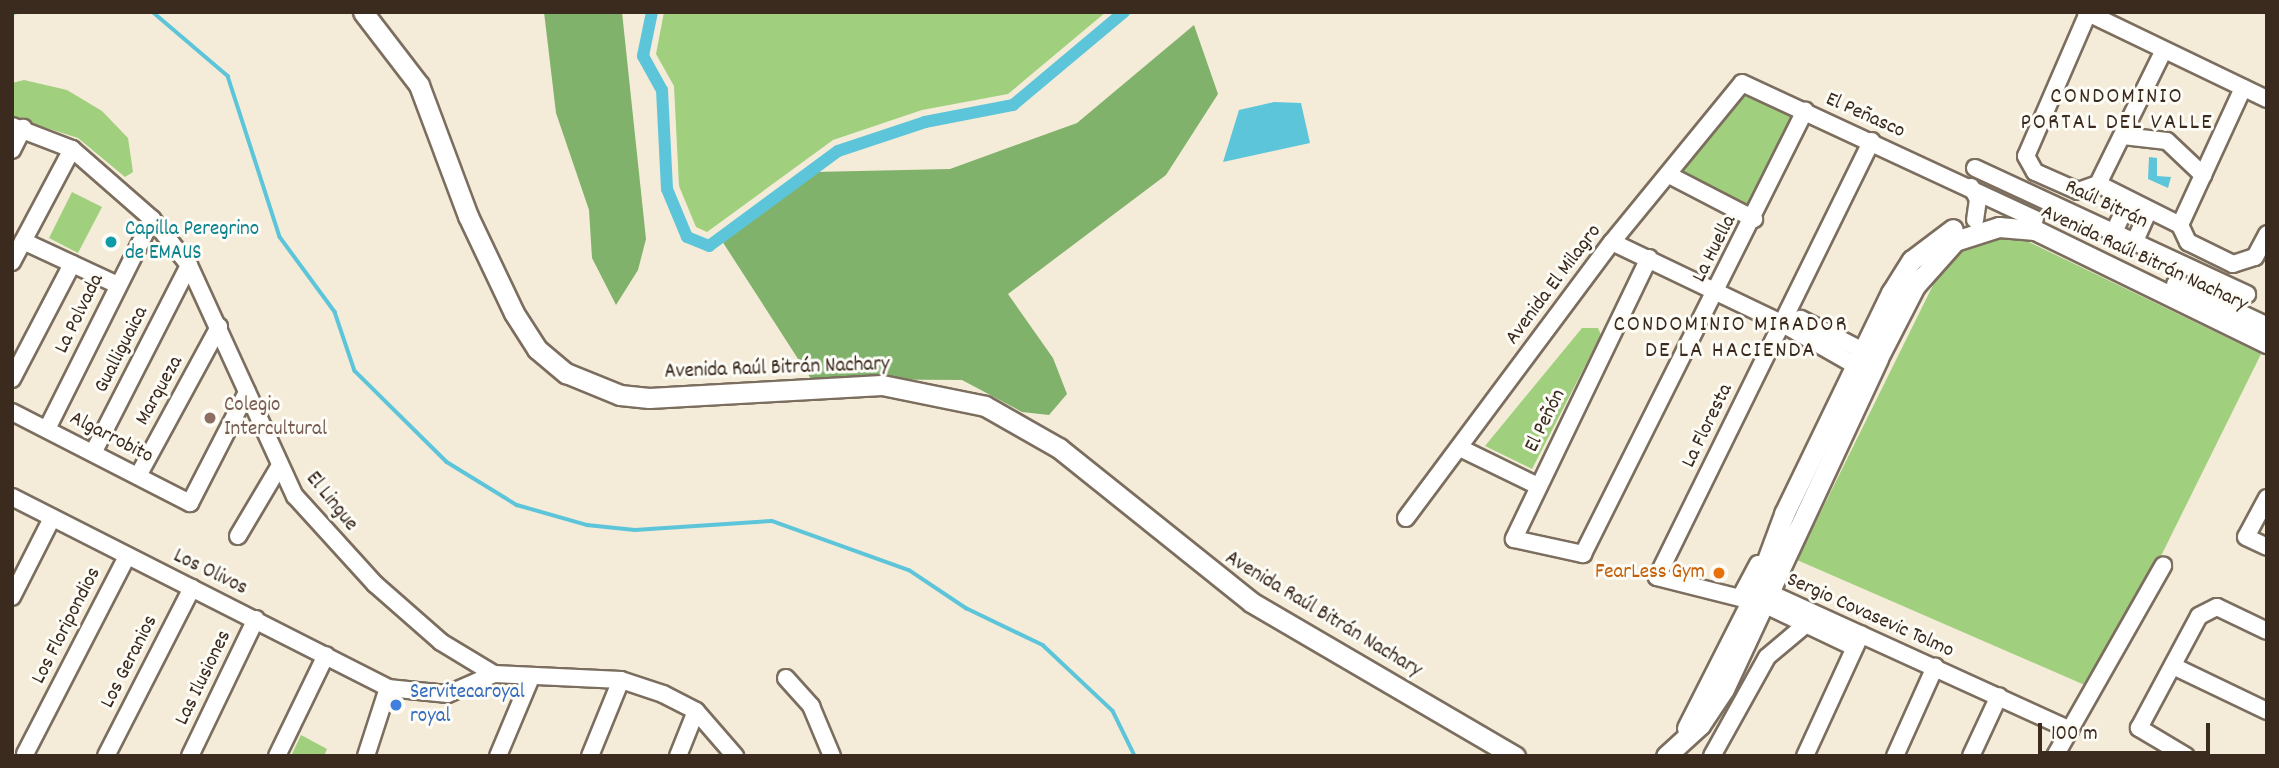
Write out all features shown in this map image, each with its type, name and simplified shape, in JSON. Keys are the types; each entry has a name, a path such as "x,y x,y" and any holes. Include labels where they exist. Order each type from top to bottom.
{"main road":[{"name":"Avenida Raúl Bitrán Nachary","path":"363,12 419,85 468,216 514,313 537,349 566,373 620,395 649,398 883,385 985,406 1059,448 1251,602 1516,756"},
{"name":"Avenida Raúl Bitrán Nachary","path":"1671,752 1758,600 1912,260 1940,235 1975,220 2035,219 2213,309 2267,343"},
{"name":"Avenida Raúl Bitrán Nachary","path":"1758,600 1784,514 1866,362 1938,254 1964,236 1999,226 2035,230 2213,309 2235,312 2267,327"}],"street":[{"path":"2164,50 2098,184 2078,191 2035,172 2025,156 2087,13 2267,99"},
{"name":"El Peñasco","path":"1742,83 1872,141 2035,219"},
{"name":"Avenida El Milagro","path":"1406,518 1612,242 1742,83"},
{"path":"2180,225 2243,88"},
{"name":"La Huella","path":"1583,554 1718,291 1805,111"},
{"path":"12,150 18,127"},
{"name":"El Lingue","path":"18,127 72,149 152,219 189,265 219,327 279,467 295,496 375,584 441,642 494,674 530,680 621,680 696,711 735,756"},
{"path":"2123,136 2167,141 2203,175"},
{"name":"La Floresta","path":"1758,600 1657,578 1872,141"},
{"path":"12,262 72,149"},
{"name":"Raúl Bitrán","path":"1975,168 2247,294"},
{"path":"1669,175 1754,219"},
{"path":"2098,184 2180,225 2188,242 2233,264 2255,257 2267,234"},
{"path":"1971,187 1978,199 1975,220"},
{"path":"2114,232 2129,200"},
{"path":"2135,242 2149,210"},
{"name":"La Polvada","path":"47,429 152,219"},
{"path":"23,241 118,285"},
{"path":"1612,242 1782,323 1801,319 1866,362"},
{"name":"El Peñón","path":"1583,554 1514,539 1649,258"},
{"path":"12,379 72,264"},
{"name":"Gualliguaica","path":"93,453 189,265"},
{"path":"2213,309 2220,281"},
{"path":"2220,281 2235,312"},
{"name":"Marqueza","path":"138,475 219,327"},
{"name":"Algarrobito","path":"12,412 190,503 247,392"},
{"path":"1460,448 1538,486"},
{"path":"238,536 279,467"},
{"name":"Los Olivos","path":"12,497 388,688 448,694 494,674"},
{"path":"2267,498 2246,537 2267,547"},
{"path":"12,597 52,518"},
{"name":"Los Floripondios","path":"22,752 127,556"},
{"path":"2055,756 2163,566"},
{"name":"Los Geranios","path":"106,756 192,588"},
{"name":"Sergio Covasevic Tolmo","path":"1758,600 1805,625 1857,640"},
{"name":"Sergio Covasevic Tolmo","path":"1758,600 1857,640 1935,667 2070,730"},
{"path":"2186,756 2139,728 2207,607 2267,631"},
{"name":"Las Ilusiones","path":"190,756 256,619"},
{"path":"1712,756 1767,657 1805,625"},
{"path":"1805,756 1857,640"},
{"path":"277,756 326,655"},
{"path":"2173,666 2267,711"},
{"path":"1895,756 1935,667"},
{"path":"786,678 811,706 832,756"},
{"path":"498,756 530,680"},
{"path":"590,756 621,680"},
{"path":"371,754 388,688"},
{"path":"1971,756 1999,696"},
{"path":"678,756 696,711"}],"green space":[{"path":"544,12 622,12 646,239 638,270 616,305 592,258 589,210 556,113"},
{"path":"664,12 1106,12 1008,94 922,110 833,140 707,232 696,227 679,186 674,86 656,54"},
{"path":"1194,25 1218,94 1166,175 1008,294 1053,358 1067,394 1049,415 1022,412 962,380 811,379 722,241 814,172 950,169 1077,123"},
{"path":"24,80 67,90 102,111 128,138 133,172 125,177 78,138 12,117 12,83"},
{"path":"1746,91 1795,114 1750,210 1681,171"},
{"path":"72,192 102,207 78,253 49,238"},
{"path":"1991,235 2027,241 2261,354 2157,564 2087,686 1797,560 1943,265 1956,250"},
{"path":"1582,328 1598,328 1601,335 1532,469 1485,446"},
{"path":"301,735 327,749 324,756 291,756"}],"water":[{"path":"1274,102 1301,103 1310,143 1223,162 1239,110"},
{"path":"2149,157 2157,158 2157,176 2171,177 2168,188 2148,179"}],"waterway":[{"path":"12,13 17,12"},
{"path":"153,12 228,76 280,237 335,312 355,371 447,462 517,505 587,525 635,530 772,521 909,570 966,608 1043,645 1113,711 1135,756"},
{"path":"652,12 643,56 662,90 667,189 687,237 709,246 838,151 925,122 1013,105 1124,12"}],"place":[{"name":"Capilla Peregrino de EMAUS","path":"111,242"},
{"name":"Colegio Intercultural","path":"210,418"},
{"name":"FearLess Gym","path":"1719,573"},
{"name":"Servitecaroyal royal","path":"396,705"}],"district":[{"name":"CONDOMINIO PORTAL DEL VALLE","path":"2117,111"},
{"name":"CONDOMINIO MIRADOR DE LA HACIENDA","path":"1731,339"}]}
